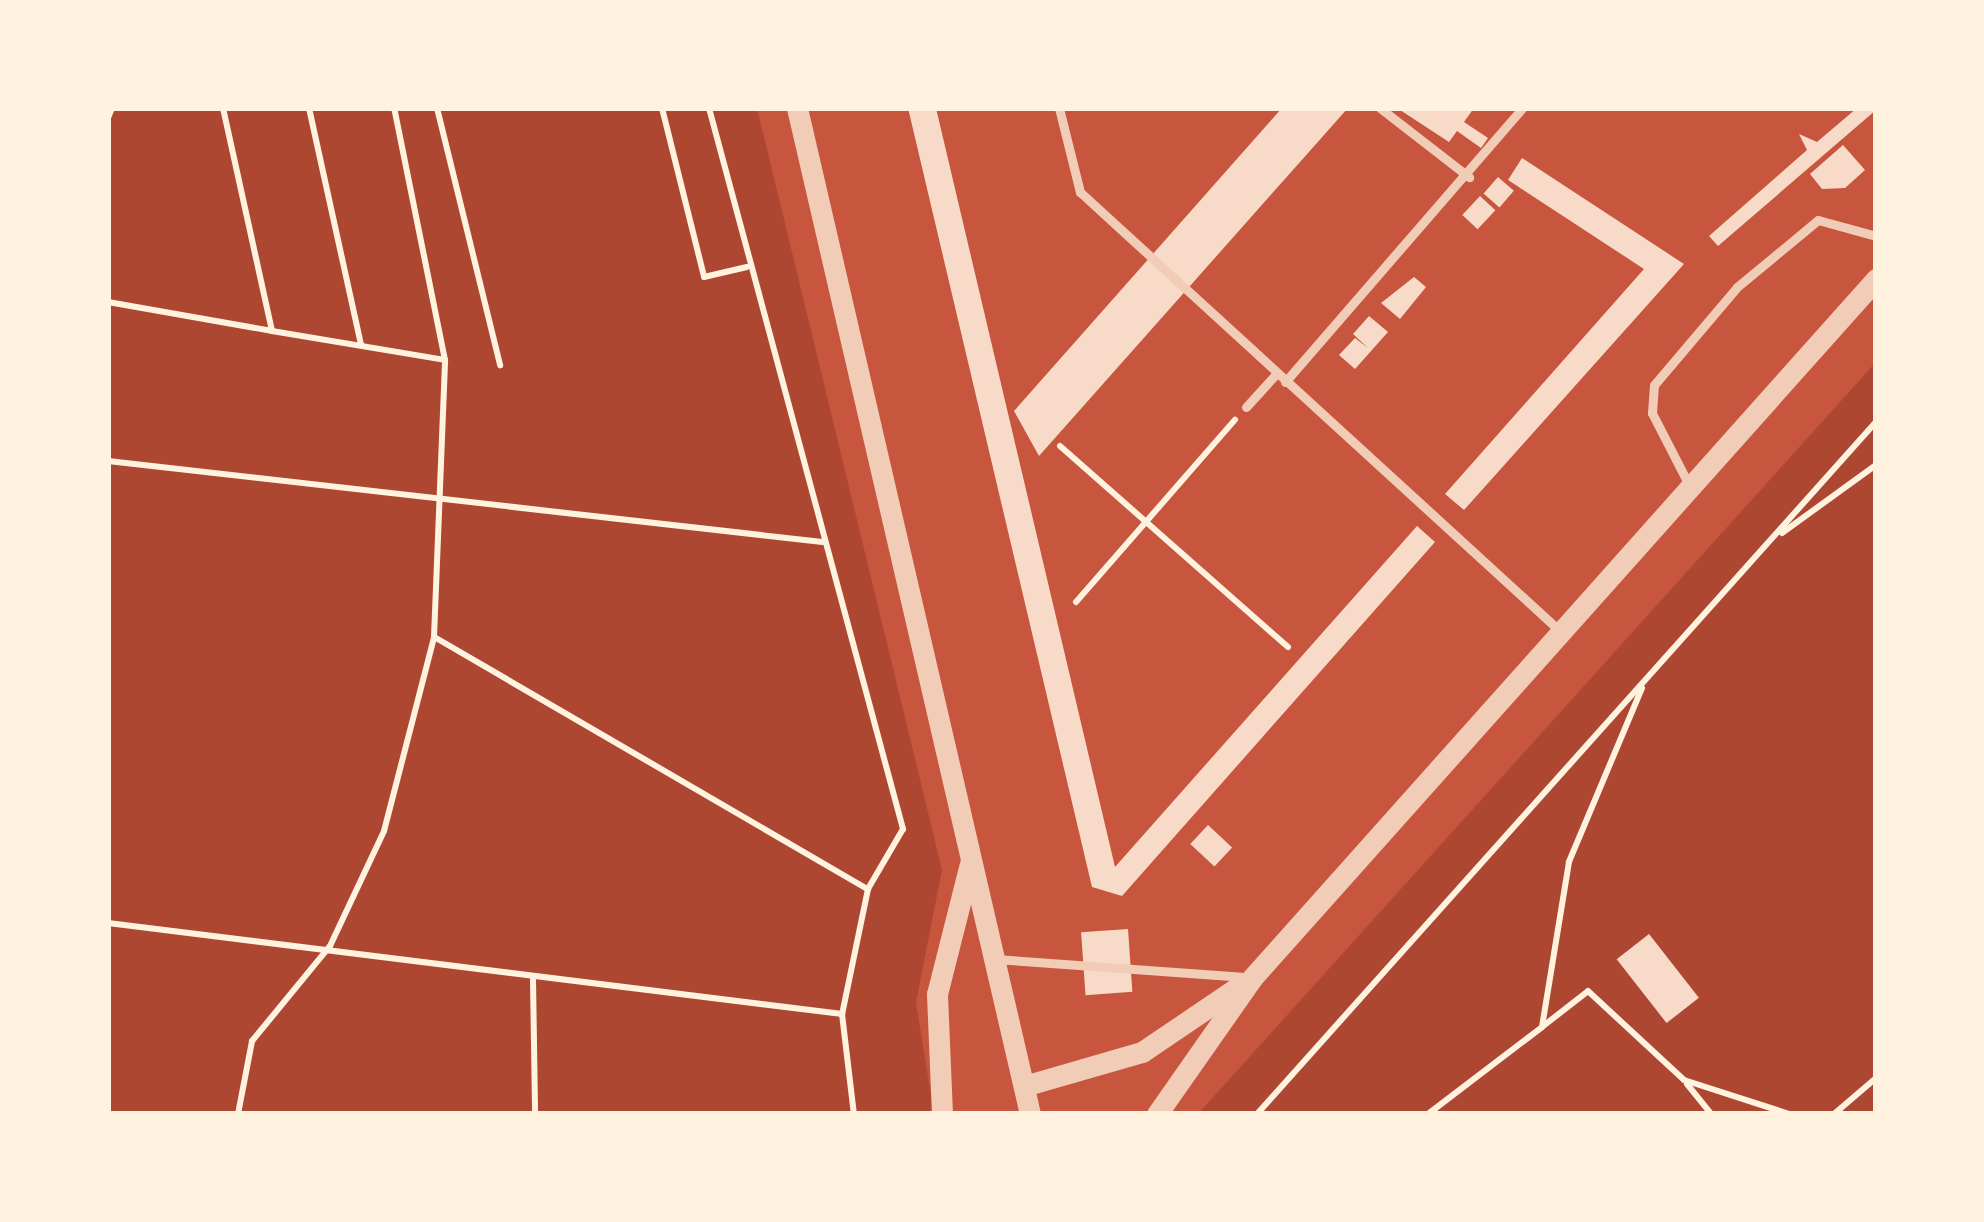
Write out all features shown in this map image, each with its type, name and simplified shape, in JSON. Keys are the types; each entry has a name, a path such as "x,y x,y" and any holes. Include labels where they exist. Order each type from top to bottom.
{"street":[{"path":"797,108 1030,1114"},
{"path":"1157,1114 1253,977 1876,279"},
{"path":"941,1114 938,994 971,857"},
{"path":"1024,1086 1142,1052 1253,977"}],"lane":[{"path":"1058,108 1080,192 1562,632"},
{"path":"1380,108 1469,177"},
{"path":"1246,407 1280,378 1469,177 1522,108"},
{"path":"1690,488 1652,413 1654,385 1737,287 1818,220 1876,236"},
{"path":"995,959 1253,977"}],"path":[{"path":"108,118 112,108"},
{"path":"223,108 272,331"},
{"path":"309,108 362,345"},
{"path":"238,1114 252,1041 330,946 384,831 434,638 445,360 394,108"},
{"path":"437,108 500,365"},
{"path":"662,108 704,277 747,267"},
{"path":"709,108 747,267 903,829 868,890 842,1014 854,1114"},
{"path":"108,302 445,360"},
{"path":"1076,602 1246,407"},
{"path":"1258,1114 1876,422"},
{"path":"1060,446 1288,647"},
{"path":"108,461 822,542"},
{"path":"1772,540 1876,465"},
{"path":"434,638 868,890"},
{"path":"1542,1027 1569,862 1647,677"},
{"path":"108,923 330,946 533,980 842,1014"},
{"path":"533,980 535,1114"},
{"path":"1428,1114 1588,991 1684,1080 1711,1114"},
{"path":"1834,1114 1876,1078"},
{"path":"1684,1080 1789,1114"}],"shaded area":[{"path":"108,108 757,108 942,870 916,1002 934,1114 108,1114"},
{"path":"1876,362 1876,1114 1198,1114"}],"building":[{"path":"908,108 936,108 1115,867 1417,526 1435,542 1122,896 1092,887"},
{"path":"1282,108 1348,108 1039,456 1014,411"},
{"path":"1397,108 1474,108 1464,122 1488,138 1481,148 1457,131 1449,142"},
{"path":"1857,108 1876,110 1718,246 1709,236 1807,150 1799,134 1817,142"},
{"path":"1843,145 1865,170 1845,188 1822,189 1810,174"},
{"path":"1522,158 1684,264 1464,510 1445,494 1644,269 1508,180"},
{"path":"1498,177 1514,191 1499,207 1484,194"},
{"path":"1480,196 1495,210 1478,229 1462,215"},
{"path":"1414,277 1426,287 1400,319 1381,303"},
{"path":"1369,316 1388,332 1355,369 1339,355 1355,338 1368,348 1353,334"},
{"path":"1208,825 1232,848 1214,867 1190,844"},
{"path":"1128,929 1132,992 1086,995 1081,932"},
{"path":"1649,934 1699,998 1667,1023 1617,959"}]}
